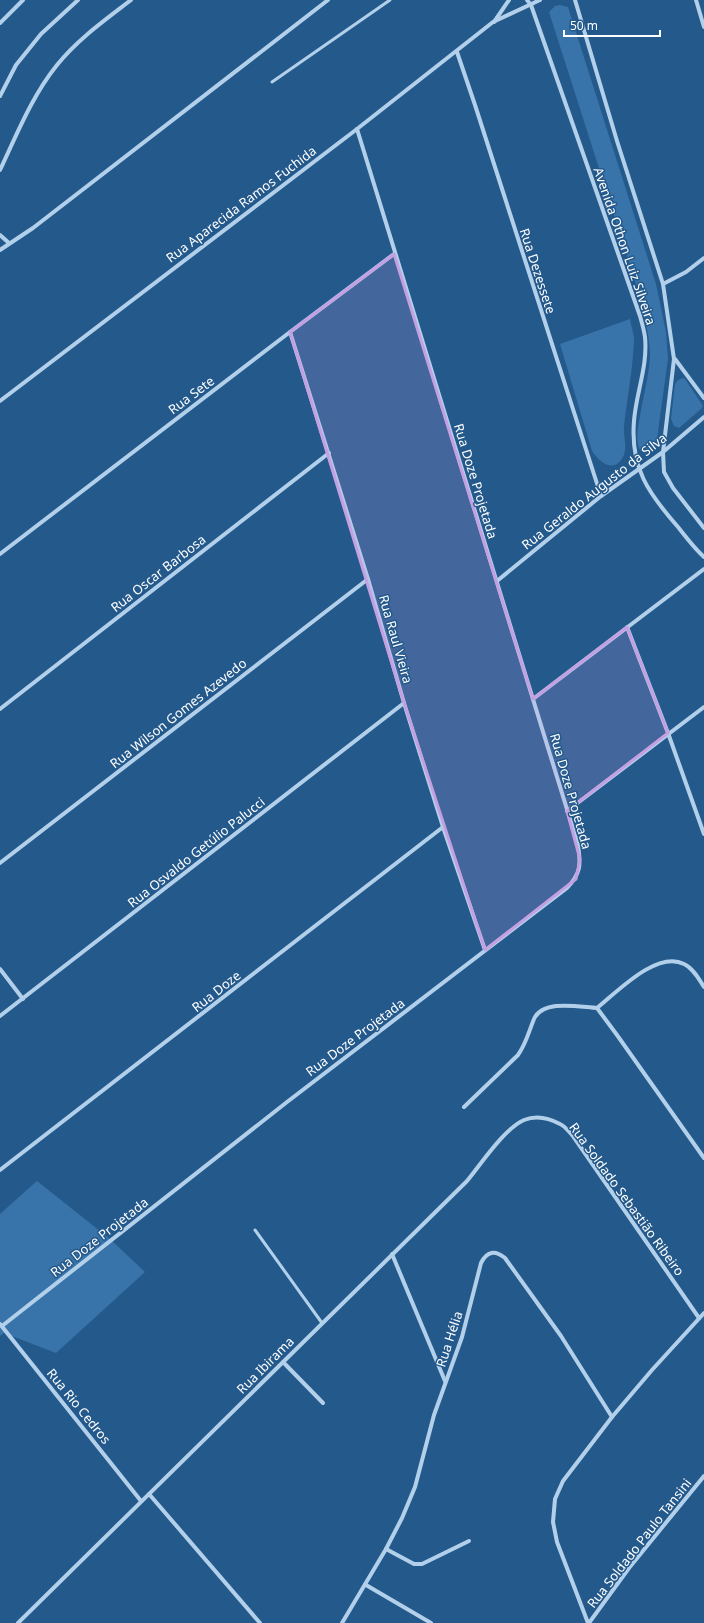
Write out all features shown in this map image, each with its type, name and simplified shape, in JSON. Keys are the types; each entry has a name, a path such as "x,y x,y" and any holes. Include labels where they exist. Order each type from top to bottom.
{"street":[{"path":"0,23 23,0"},
{"path":"0,96 16,65 41,34 78,0"},
{"path":"0,170 42,86 58,64 86,35 131,0"},
{"path":"0,250 33,228 328,0"},
{"name":"Rua Aparecida Ramos Fuchida","path":"494,22 509,0"},
{"name":"Avenida Othon Luiz Silveira","path":"527,0 531,5 640,316 645,336 645,360 634,421 633,448 638,469 645,486 659,505 704,557"},
{"name":"Rua Aparecida Ramos Fuchida","path":"0,401 357,129 494,22 540,0"},
{"name":"Avenida Othon Luiz Silveira","path":"575,0 617,141 663,284 674,359 663,452 664,472 673,488 704,528"},
{"path":"696,0 704,27"},
{"name":"Rua Dezessete","path":"457,52 601,496"},
{"name":"Rua Doze Projetada","path":"1,1325 286,1102 567,888 576,879 580,869 578,845 394,254 357,129"},
{"path":"0,235 9,243"},
{"name":"Rua Sete","path":"0,554 394,254"},
{"path":"663,284 686,272 704,258"},
{"name":"Rua Raul Vieira","path":"290,332 368,579 404,703 443,827 485,950"},
{"path":"674,359 704,398"},
{"name":"Rua Geraldo Augusto da Silva","path":"497,581 601,496 663,452 704,417"},
{"name":"Rua Oscar Barbosa","path":"0,709 329,453"},
{"path":"533,698 704,569"},
{"name":"Rua Wilson Gomes Azevedo","path":"0,864 368,579"},
{"path":"627,627 668,733 704,834"},
{"name":"Rua Osvaldo Getúlio Palucci","path":"0,1016 404,703"},
{"path":"567,811 704,707"},
{"name":"Rua Doze","path":"0,1170 443,827"},
{"path":"464,1107 518,1055 524,1047 538,1011 547,1007 555,1006 597,1008 647,968 661,962 674,961 684,963 693,970 704,987"},
{"path":"0,969 23,999"},
{"path":"597,1008 704,1158"},
{"name":"Rua Soldado Sebastião Ribeiro","path":"524,1120 537,1117 549,1119 561,1124 573,1136 699,1318"},
{"name":"Rua Ibirama","path":"18,1623 467,1181 512,1128 524,1120"},
{"name":"Rua Hélia","path":"342,1623 366,1585 402,1518 414,1487 434,1415 462,1337 481,1263 488,1254 494,1252 499,1253 505,1258 561,1336 612,1417"},
{"path":"392,1254 446,1381"},
{"path":"589,1623 557,1542 553,1522 555,1499 563,1481 612,1417 704,1313"},
{"name":"Rua Rio Cedros","path":"1,1325 141,1501"},
{"path":"283,1362 323,1403"},
{"name":"Rua Soldado Paulo Tansini","path":"589,1623 629,1568 704,1476"},
{"path":"149,1494 260,1623"},
{"path":"386,1549 414,1564 422,1564 469,1541"},
{"path":"366,1585 431,1623"}],"lane":[{"path":"272,82 390,0"},
{"path":"255,1230 322,1323"}],"highlighted area":[{"path":"394,254 497,581 533,699 627,627 668,733 567,811 580,859 576,879 485,950 404,703 290,332"}],"shaded area":[{"path":"560,5 568,7 656,284 666,332 668,359 656,446 653,451 647,454 640,450 637,438 638,424 650,360 647,329 638,290 549,12 555,6"},
{"path":"630,319 634,340 624,426 625,450 623,457 619,462 615,465 611,465 603,462 592,451 560,344"},
{"path":"683,378 703,406 679,428 674,426 671,419 675,384 678,380"},
{"path":"37,1181 110,1239 145,1272 56,1353 4,1333 0,1336 0,1214"}]}
